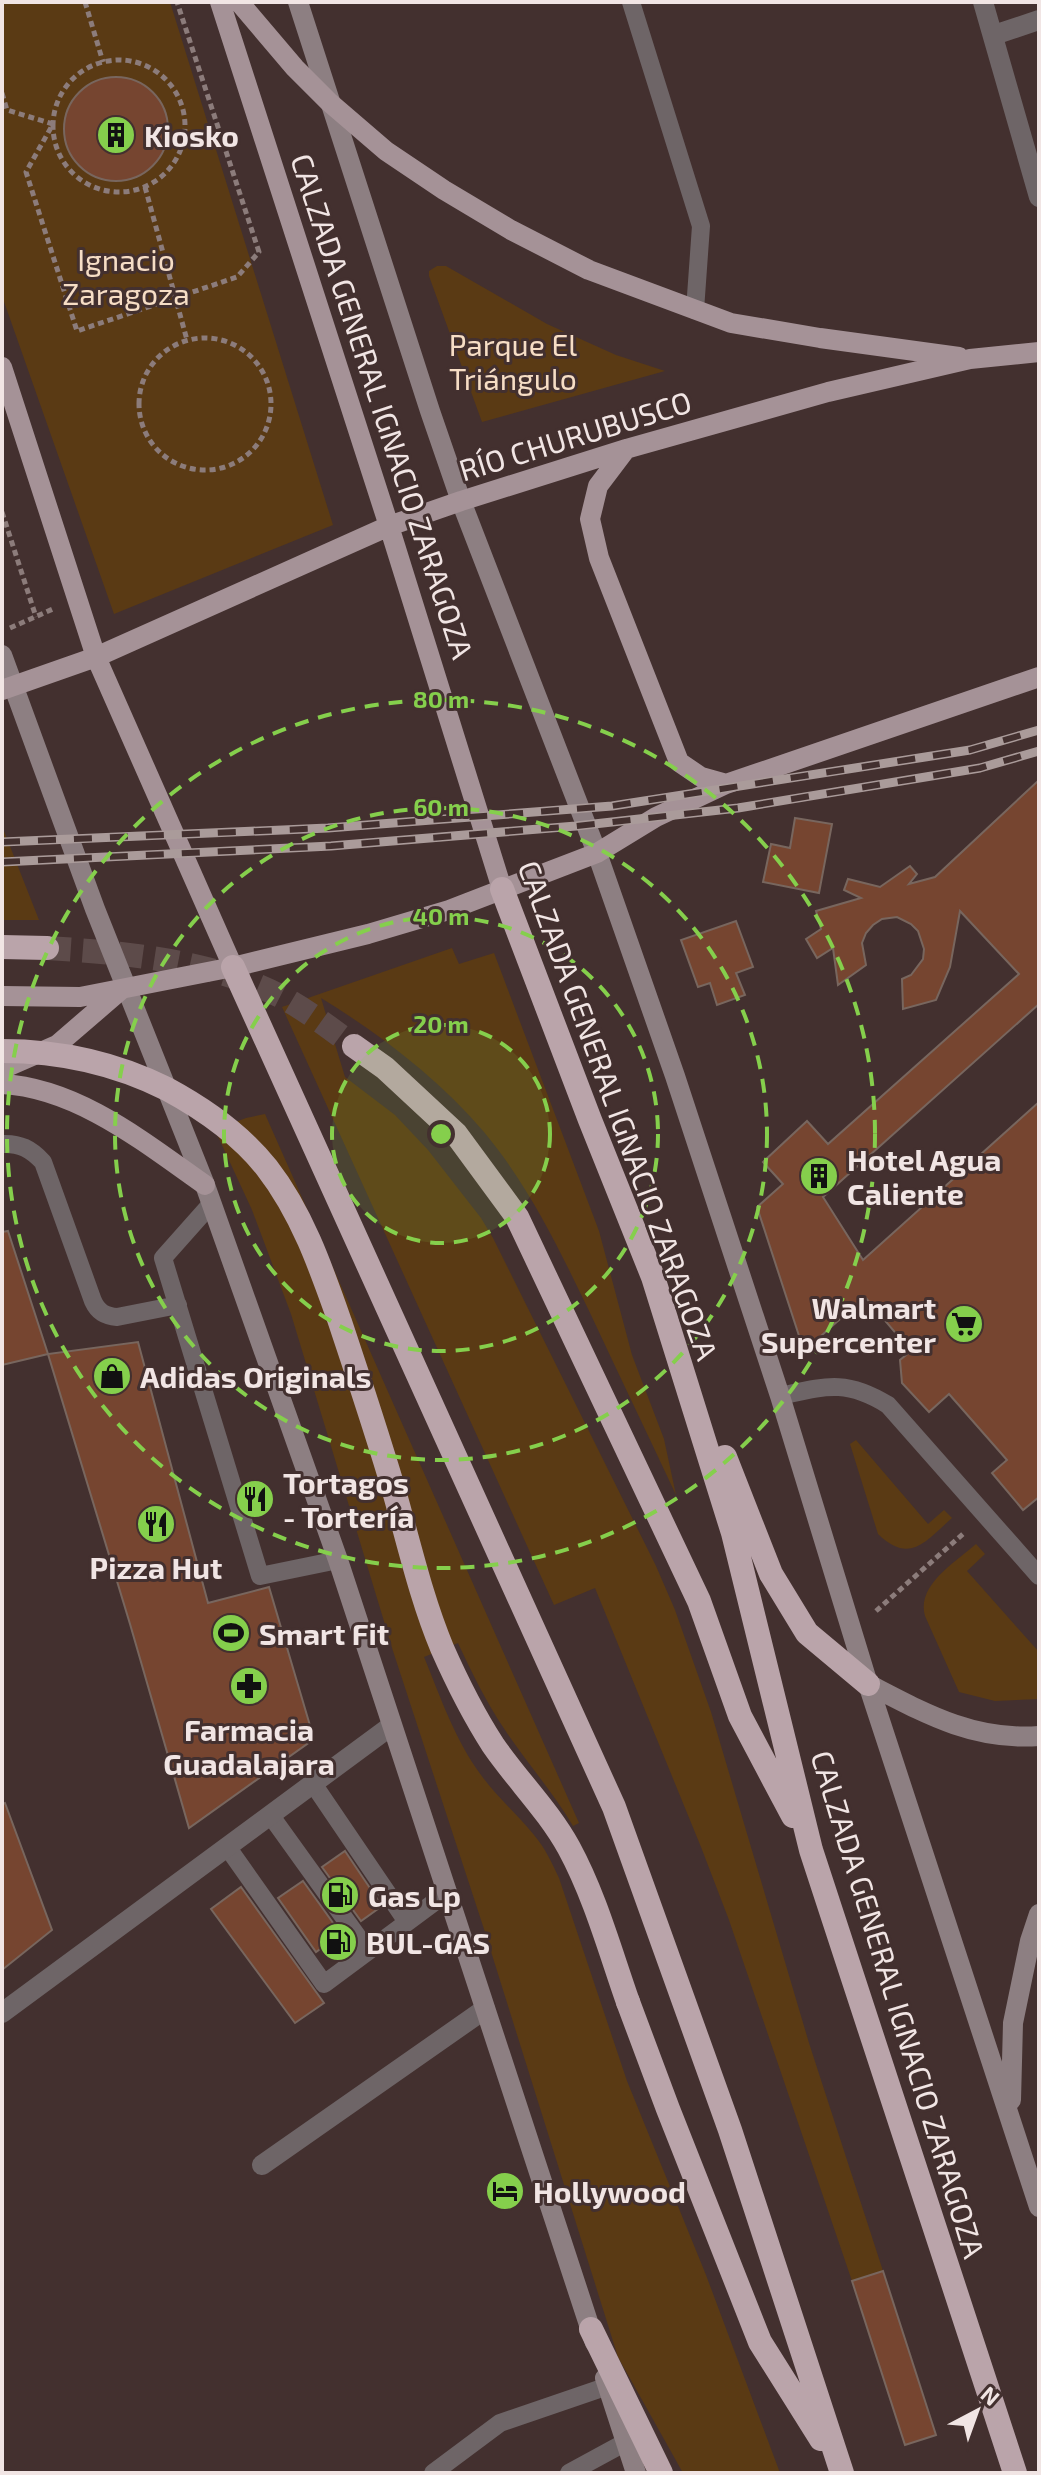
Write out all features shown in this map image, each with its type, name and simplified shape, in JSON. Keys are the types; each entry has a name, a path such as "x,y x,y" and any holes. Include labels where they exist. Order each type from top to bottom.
{"highway":[{"name":"CALZADA GENERAL IGNACIO ZARAGOZA","path":"502,889 653,1277 733,1533 811,1850 1015,2473"},
{"path":"2,947 47,948"},
{"path":"233,967 614,1807 730,2130 842,2472"},
{"path":"354,1046 403,1084 456,1134 517,1217 699,1601 740,1716 811,1850"},
{"path":"2,1051 71,1056 109,1065 149,1080 189,1102 241,1139 285,1194 325,1277 364,1392 419,1581 441,1644 465,1698 494,1745 547,1813 569,1850 592,1901 706,2207 760,2342 842,2472"},
{"path":"653,1277 771,1574 807,1633 868,1684"},
{"path":"591,2329 661,2473"}],"main road":[{"name":"CALZADA GENERAL IGNACIO ZARAGOZA","path":"220,2 502,889"},
{"path":"239,2 295,68 386,151 511,230 589,270 731,323 970,359"},
{"name":"CALZADA GENERAL IGNACIO ZARAGOZA","path":"298,2 461,501 597,853 675,1076 780,1396 868,1684 1039,2207"},
{"name":"RÍO CHURUBUSCO","path":"7,689 96,657 389,526 461,501 626,449 828,392 970,359 1039,352"},
{"path":"2,367 96,657 233,967"},
{"path":"626,449 598,486 590,519 599,558 679,762 701,777 726,784"},
{"path":"2,655 7,689 208,1194 338,1560 636,2473"},
{"path":"2,996 80,997 233,967 368,934 449,910 597,853 656,817 726,784 1039,677"},
{"path":"2,1069 57,1045 125,987"},
{"path":"2,1084 33,1089 86,1109 161,1155 208,1194"},
{"path":"868,1684 916,1709 977,1733 1011,1738 1039,1736"},
{"path":"1010,2116 1013,2023 1039,1914"}],"street":[{"path":"983,2 1039,197"},
{"path":"994,35 1039,20"},
{"path":"2,2013 391,1726"},
{"path":"262,2165 485,2009"}],"lane":[{"path":"631,2 701,226 695,310"},
{"path":"2,1144 26,1147 43,1162 93,1301 101,1312 117,1317 178,1305"},
{"path":"208,1194 163,1258 260,1576 338,1560"},
{"path":"780,1396 845,1386 867,1392 888,1405 1039,1576"},
{"path":"314,1785 407,1922"},
{"path":"271,1816 368,1951"},
{"path":"228,1848 324,1984 448,1892"},
{"path":"433,2473 500,2423 608,2386"},
{"path":"569,2473 626,2442"}],"path":[{"path":"85,2 103,62"},
{"path":"53,124 26,172 77,331 237,277 259,252 177,2"},
{"path":"125,60 146,65 164,78 178,95 185,116 185,138 178,158 164,175 145,187 124,192 102,190 82,181 67,166 56,146 53,124 57,103 67,84 83,70 103,62 125,60"},
{"path":"2,93 7,110 53,124"},
{"path":"145,187 187,340"},
{"path":"209,338 232,344 250,356 264,375 270,396 270,419 261,440 246,456 227,467 206,470 185,467 166,458 151,443 142,424 139,403 142,382 152,364 167,349 187,340 209,338"},
{"path":"2,512 36,617"},
{"path":"2,631 77,599"},
{"path":"853,1631 965,1532"}],"green space":[{"name":"Ignacio Zaragoza","path":"2,2 170,2 333,525 114,614 2,296"},
{"name":"Parque El Triángulo","path":"437,266 446,266 547,324 616,355 665,371 482,422 429,276 429,271"},
{"path":"2,826 39,920 2,920"},
{"path":"452,948 459,964 494,953 599,1231 632,1355 664,1439 676,1495 556,1243 501,1153 448,1093 387,1042 321,998 345,1077 395,1115 428,1150 493,1238 675,1610 711,1712 809,2043 883,2271 852,2281 729,1920 595,1588 554,1605 282,1007"},
{"path":"265,1114 579,1823 573,1826 505,1730 458,1643 424,1657 463,1747 481,1775 538,1840 559,1878 627,2081 706,2275 780,2473 683,2473 618,2357 393,1651 291,1314 252,1210 215,1130"},
{"path":"856,1440 928,1524 944,1510 952,1518 917,1546 899,1548 889,1543 878,1534 850,1444"},
{"path":"976,1544 985,1554 967,1571 1039,1652 1039,1699 995,1701 959,1692 925,1616 926,1594 932,1584"}],"building":[{"name":"Kiosko","path":"116,77 136,81 153,92 164,109 168,129 164,149 153,166 136,177 116,181 96,177 79,166 68,149 64,129 68,109 79,92 96,81"},
{"path":"1039,780 1039,1004 823,1197 863,1260 1039,1102 1039,1497 1023,1510 992,1473 1007,1460 949,1394 929,1412 902,1383 900,1360 911,1351 865,1297 804,1351 757,1207 783,1184 763,1162 807,1121 828,1144 1019,974 960,911 950,967 936,1000 903,1009 902,979 911,975 923,959 924,949 918,931 897,917 882,919 873,925 862,943 866,965 838,985 833,948 817,958 806,939 821,929 816,911 861,898 844,890 848,879 880,887 910,866 917,874 909,884 935,877"},
{"path":"795,818 832,824 819,893 763,882 771,844 790,848"},
{"path":"736,921 753,967 736,973 745,995 717,1005 710,983 698,987 681,940"},
{"path":"8,1231 48,1354 2,1365 2,1232"},
{"path":"138,1342 208,1603 269,1587 314,1739 189,1828 48,1354"},
{"path":"5,1803 52,1930 2,1970 2,1804"},
{"path":"345,1851 382,1906 361,1921 322,1867"},
{"path":"303,1881 341,1934 316,1952 278,1898"},
{"path":"241,1887 324,2003 295,2023 211,1909"},
{"path":"883,2271 936,2435 905,2445 852,2281"}],"tunnel":[{"path":"47,948 168,960 226,974 282,997 354,1046"}],"railway":[{"path":"2,842 328,828 612,806 970,750 1039,730"},
{"path":"2,862 331,846 576,826 738,808 980,768 1039,751"}],"place":[{"name":"Kiosko","path":"116,135"},
{"name":"Hotel Agua Caliente","path":"819,1176"},
{"name":"Walmart Supercenter","path":"964,1324"},
{"name":"Adidas Originals","path":"112,1376"},
{"name":"Tortagos - Tortería","path":"255,1499"},
{"name":"Pizza Hut","path":"156,1524"},
{"name":"Smart Fit","path":"231,1633"},
{"name":"Farmacia Guadalajara","path":"249,1686"},
{"name":"Gas Lp","path":"340,1895"},
{"name":"BUL-GAS","path":"338,1942"},
{"name":"Hollywood","path":"505,2191"}]}
